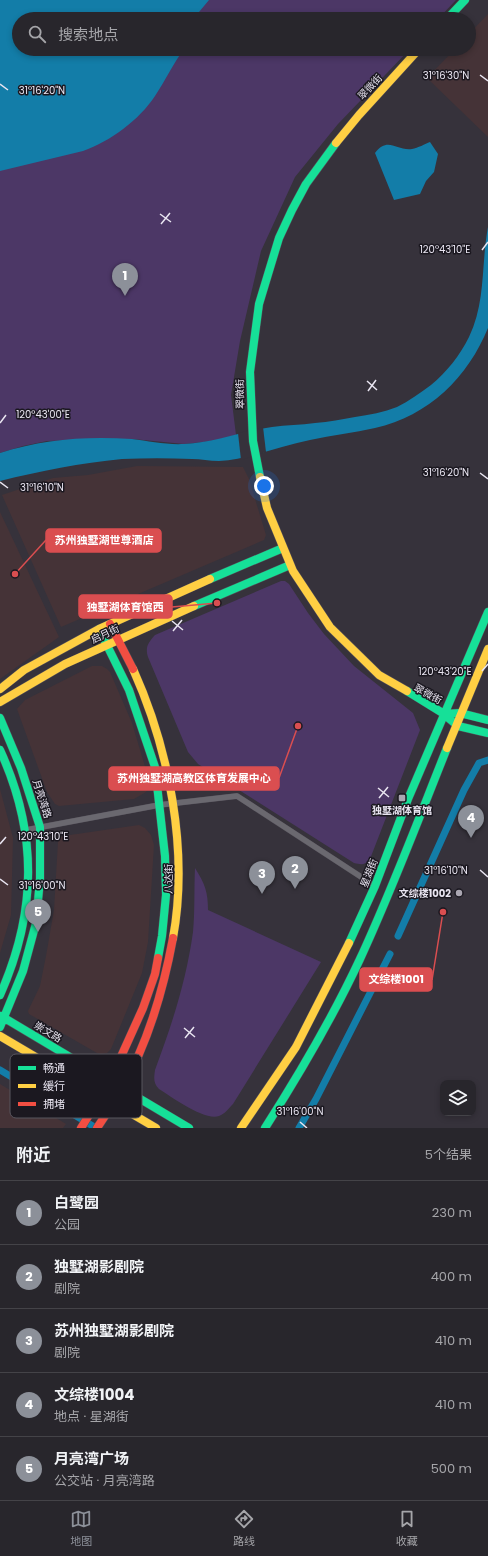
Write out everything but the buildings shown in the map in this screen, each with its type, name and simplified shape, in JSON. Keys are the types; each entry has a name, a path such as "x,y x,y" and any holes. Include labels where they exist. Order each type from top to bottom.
{"street":[{"path":"454,12 465,0"},
{"name":"翠微街","path":"413,56 336,141 308,181 285,224 267,274 255,326 250,380 251,429 256,461 267,508 290,566 303,590 335,634 354,654 397,688 420,702 445,714"},
{"name":"启月街","path":"0,689 24,670 110,624 283,548"},
{"name":"启月街","path":"0,702 65,664 119,638 271,572 290,566"},
{"name":"星湖街","path":"242,1128 296,1047 336,970 375,886 408,800 488,612"},
{"name":"八达街","path":"110,624 119,638 155,726 173,803 178,857 178,894 174,940 168,971 156,1014 140,1054"},
{"name":"八达街","path":"100,629 129,690 155,768 166,856 166,895 162,936 155,974 143,1008 122,1054"},
{"path":"265,1128 296,1080 336,1009 371,935 460,713 488,649"},
{"path":"445,714 460,713 488,720"},
{"path":"445,714 456,725 488,732"},
{"name":"月亮湾路","path":"0,718 21,768 40,827 40,879 36,923 23,971 2,1016 0,1028"},
{"path":"0,750 10,774 26,830 29,881 23,925 12,968 0,995"},
{"path":"26,830 159,805 237,796 375,886"},
{"name":"崇文路","path":"2,1016 65,1054"},
{"path":"0,1036 30,1054"},
{"name":"崇文路","path":"142,1100 189,1128"},
{"name":"八达街","path":"81,1128 88,1118"},
{"name":"八达街","path":"98,1128 104,1118"},
{"path":"138,1118 156,1128"}],"shaded area":[{"path":"108,0 456,0 445,12 95,12"},
{"path":"488,14 488,137 427,78 448,56 476,56 476,27"},
{"path":"50,56 403,56 338,124 295,177 261,251 240,341 231,395 236,435 213,441 184,444 133,439 47,441 0,453 0,102"},
{"path":"137,466 243,467 249,479 266,535 264,540 61,627 2,495 53,478 88,475"},
{"path":"0,512 59,637 0,679"},
{"path":"281,581 285,581 289,584 324,634 354,666 413,713 420,730 370,859 363,864 354,863 198,764 188,752 148,657 148,645 155,635"},
{"path":"92,666 102,666 110,672 132,723 150,783 146,792 134,799 59,806 55,804 47,792 17,709 25,700"},
{"path":"0,789 13,838 11,915 0,953"},
{"path":"139,825 145,828 151,835 154,845 148,942 142,973 111,1049 107,1053 101,1054 29,1014 28,1011 40,986 46,956 54,910 58,842 60,838 63,836"},
{"path":"195,868 205,888 208,910 321,962 233,1104 223,1114 213,1117 197,1112 159,1089 154,1080 155,1070 178,1002 190,950 194,924"},
{"path":"0,1084 10,1090 10,1118 56,1118 66,1124 63,1128 0,1128"}],"water":[{"path":"0,0 209,0 199,12 12,12 12,56 179,56 148,105 133,121 114,136 83,151 0,171"},
{"path":"430,142 438,154 434,172 426,181 420,194 394,200 375,153 384,145 412,149"},
{"path":"488,227 488,328 470,363 458,378 429,404 413,414 395,422 375,428 310,440 231,460 219,461 175,458 122,459 61,468 0,481 0,453 32,444 81,438 132,439 171,444 195,443 272,427 325,422 366,415 397,407 423,391 442,375 462,350 469,337 481,297"}],"pier":[{"path":"263,427 266,452 241,460 238,433"}],"waterway":[{"path":"398,936 464,790 479,763 488,760"},
{"path":"299,1128 316,1099 390,954"},
{"path":"0,1070 10,1076"},
{"path":"79,1118 96,1128"}],"traffic: fast":[{"path":"454,12 465,0"},
{"path":"260,477 253,441 250,372 259,304 279,238 292,210 306,184 336,143"},
{"path":"210,579 283,548"},
{"path":"194,606 290,565"},
{"path":"349,943 375,886 408,799 488,612"},
{"path":"99,629 129,690 155,767 165,856 166,895 158,958"},
{"path":"407,691 441,712 458,726 488,733"},
{"path":"445,714 460,713 488,720"},
{"path":"0,718 21,768 40,827 40,879 36,923 23,971 0,1027"},
{"path":"265,1128 316,1045 360,959 394,880 447,748"},
{"path":"0,750 12,781 21,812 26,842 28,872 26,903 21,933 12,964 0,995"},
{"path":"1,1016 65,1054"},
{"path":"142,1100 189,1128"}],"traffic: slow":[{"path":"336,143 359,115 413,56"},
{"path":"260,477 267,508 293,571 330,627 379,675 407,691"},
{"path":"0,689 24,670 99,629 210,579"},
{"path":"0,702 65,664 194,606"},
{"path":"447,748 488,649"},
{"path":"133,669 157,732 166,766 172,800 177,835 179,870 173,938"},
{"path":"241,1128 296,1047 349,943"},
{"path":"0,1036 31,1054"},
{"path":"139,1118 156,1128"}],"traffic: jam":[{"path":"110,624 133,669"},
{"path":"139,1054 159,998 173,938"},
{"path":"122,1054 143,1008 155,974 158,958"},
{"path":"81,1128 87,1118"},
{"path":"97,1128 103,1118"}],"place":[{"name":"白鹭园","path":"125,296"},
{"name":"苏州独墅湖世尊酒店","path":"15,574"},
{"name":"独墅湖体育馆西","path":"217,603"},
{"name":"苏州独墅湖高教区体育发展中心","path":"298,726"},
{"name":"独墅湖体育馆","path":"402,798"},
{"name":"文综楼1004","path":"471,838"},
{"name":"独墅湖影剧院","path":"295,889"},
{"name":"文综楼1002","path":"459,893"},
{"name":"苏州独墅湖影剧院","path":"262,894"},
{"name":"文综楼1001","path":"443,912"},
{"name":"月亮湾广场","path":"38,932"}]}
